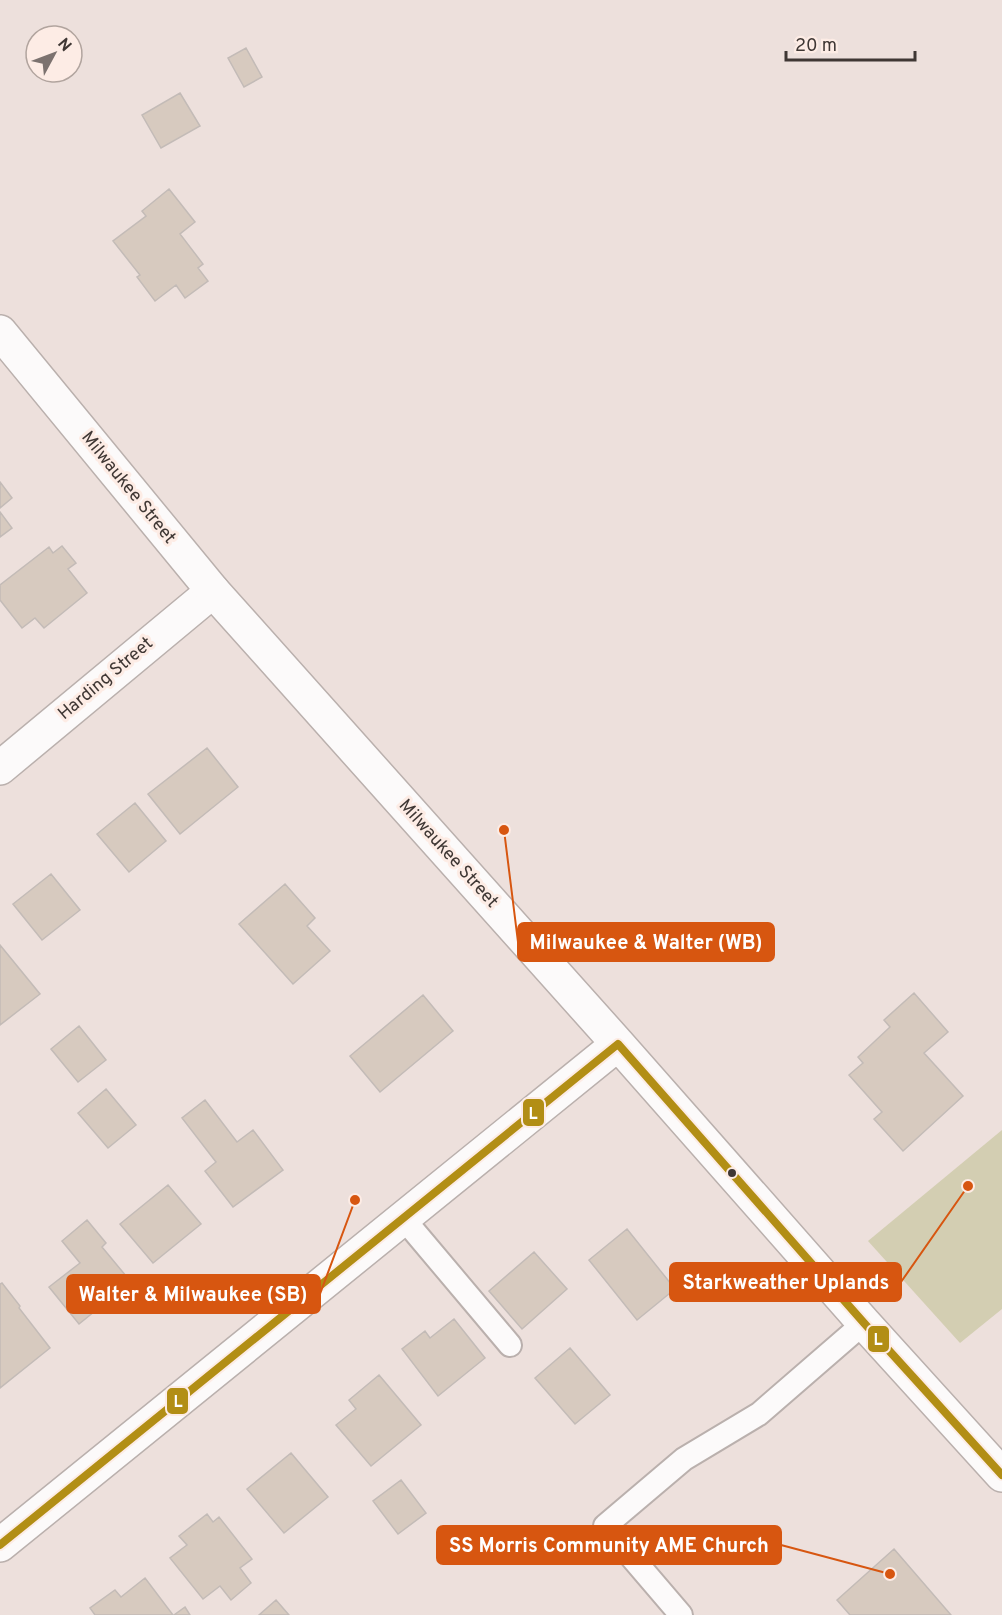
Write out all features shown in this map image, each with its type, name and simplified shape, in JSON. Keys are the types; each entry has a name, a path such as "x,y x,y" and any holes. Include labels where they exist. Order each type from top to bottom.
{"street":[{"name":"Milwaukee Street","path":"0,332 213,591 1002,1475"},
{"name":"Harding Street","path":"0,768 213,591"},
{"path":"0,1545 618,1044"}],"lane":[{"path":"403,1218 510,1345"},
{"path":"681,1615 605,1526 684,1459 759,1414 864,1323"}],"shaded area":[{"path":"1002,1130 1002,1309 960,1343 868,1241"}],"building":[{"path":"246,48 262,77 244,87 228,58"},
{"path":"180,93 200,126 161,148 142,115"},
{"path":"169,189 195,222 180,234 203,264 198,268 208,281 185,298 176,285 155,301 137,277 140,275 113,241 146,216 142,211"},
{"path":"0,482 12,498 0,508"},
{"path":"0,512 12,528 0,537"},
{"path":"62,546 76,563 68,569 87,593 44,628 35,618 22,628 0,600 0,585 49,547 53,553"},
{"path":"207,748 238,787 180,834 148,794"},
{"path":"135,803 166,841 129,872 97,834"},
{"path":"51,874 80,910 42,940 13,904"},
{"path":"285,884 315,918 307,926 330,951 293,984 239,924"},
{"path":"0,945 40,994 0,1025"},
{"path":"914,993 948,1032 924,1053 963,1096 903,1151 874,1119 882,1112 849,1075 863,1063 858,1057 890,1027 884,1020"},
{"path":"423,995 453,1031 380,1092 350,1056"},
{"path":"79,1026 106,1060 78,1082 51,1049"},
{"path":"106,1089 136,1125 108,1148 78,1113"},
{"path":"205,1100 237,1142 253,1130 283,1170 233,1207 205,1171 216,1162 182,1118"},
{"path":"168,1185 201,1224 153,1263 120,1224"},
{"path":"87,1220 106,1243 102,1247 131,1282 79,1324 49,1287 80,1263 62,1241"},
{"path":"627,1229 675,1289 637,1320 589,1260"},
{"path":"534,1252 567,1289 522,1329 489,1291"},
{"path":"2,1283 50,1348 0,1388 0,1284"},
{"path":"454,1319 485,1358 438,1396 402,1349 425,1331 430,1338"},
{"path":"570,1348 610,1395 575,1424 535,1378"},
{"path":"379,1375 421,1425 371,1466 336,1425 356,1409 349,1400"},
{"path":"291,1453 328,1497 284,1533 247,1489"},
{"path":"401,1480 426,1513 398,1534 373,1501"},
{"path":"207,1514 213,1522 219,1517 252,1559 240,1568 251,1583 231,1600 220,1586 203,1599 170,1558 187,1545 179,1536"},
{"path":"894,1549 951,1615 850,1615 837,1600"},
{"path":"145,1578 173,1615 95,1615 90,1608 115,1590 121,1597"},
{"path":"276,1600 289,1615 259,1615"},
{"path":"185,1607 190,1615 174,1615"}],"transit line":[{"name":"L","path":"0,1545 618,1044 864,1323 1002,1475"}],"place":[{"name":"Milwaukee & Walter (WB)","path":"504,830"},
{"name":"Starkweather Uplands","path":"968,1186"},
{"name":"Walter & Milwaukee (SB)","path":"355,1200"},
{"name":"SS Morris Community AME Church","path":"890,1574"}]}
